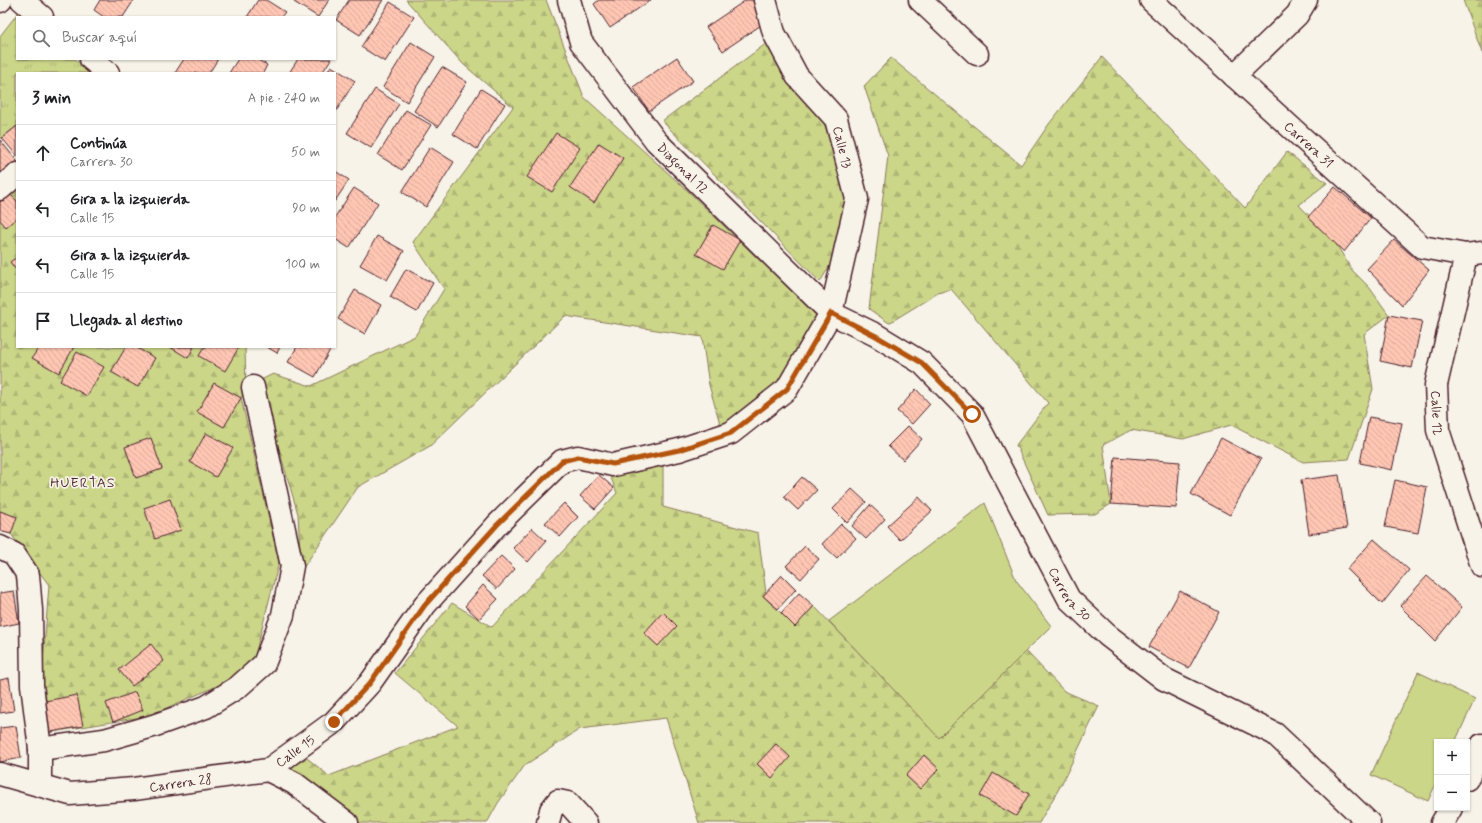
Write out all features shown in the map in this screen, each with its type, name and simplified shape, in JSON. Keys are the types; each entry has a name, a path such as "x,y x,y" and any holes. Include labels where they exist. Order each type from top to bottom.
{"street":[{"path":"22,0 41,16"},
{"name":"Diagonal 12","path":"568,0 581,42 621,97 656,141 831,313"},
{"name":"Calle 13","path":"765,0 774,33 797,76 836,119 857,199 831,313"},
{"path":"920,0 977,54"},
{"name":"Carrera 31","path":"1151,0 1422,247 1474,254"},
{"path":"1234,76 1297,15 1306,1"},
{"path":"92,60 107,72"},
{"path":"0,190 16,175"},
{"name":"Calle 12","path":"1474,254 1436,385 1438,430 1482,566"},
{"name":"Calle 15","path":"268,770 334,722 370,683 425,605 497,525 562,461 578,457 613,464 679,450 731,433 787,389 831,313"},
{"name":"Carrera 30","path":"831,313 876,336 922,363 972,414 1069,599 1096,625 1164,679 1275,734 1369,823"},
{"path":"40,749 104,740 153,726 206,707 238,687 264,664 283,615 292,566 253,387"},
{"path":"0,547 14,554 28,575 31,610 32,685 40,749 40,785"},
{"path":"1468,775 1482,745"},
{"path":"268,770 294,783 348,823"},
{"name":"Carrera 28","path":"0,774 70,794 134,789 268,770"},
{"path":"548,823 551,810 558,801 568,803 586,823"},
{"path":"1442,823 1449,811"}],"green space":[{"path":"406,0 546,0 584,97 689,192 819,318 779,382 721,427 709,385 702,337 565,316 430,446 358,487 301,571 298,514 259,381 273,374 311,386 415,336 444,289 413,242 513,107 463,64"},
{"path":"1463,0 1482,0 1482,53"},
{"path":"21,9 29,16 16,16 16,60 76,60 90,72 16,72 16,127 0,139 0,36"},
{"path":"771,40 822,118 852,198 832,262 820,282 662,121"},
{"path":"1102,57 1245,208 1287,152 1327,183 1299,205 1336,244 1352,270 1369,287 1389,315 1364,334 1373,389 1349,459 1303,462 1231,425 1183,439 1131,430 1103,445 1111,504 1095,514 1048,515 1016,445 1048,403 951,289 938,293 889,323 869,309 888,156 864,86 891,58 1021,165 1049,124"},
{"path":"16,186 16,348 245,348 246,388 241,398 279,562 255,655 238,677 148,716 46,733 40,702 49,585 11,534 0,531 0,202"},
{"path":"663,465 663,507 758,533 766,593 763,596 795,626 814,606 939,737 1026,651 1064,691 1099,706 1061,785 1039,823 699,823 666,718 580,729 525,765 498,803 487,823 360,823 334,803 283,771 307,758 329,776 458,726 395,673 452,603 492,627 617,493 609,473"},
{"path":"985,503 1016,580 1051,626 939,738 829,621"},
{"path":"1418,672 1475,699 1456,739 1434,739 1434,788 1428,801 1371,775"}],"building":[{"path":"100,0 134,0 124,16 103,16 94,10"},
{"path":"258,0 266,0 285,12 282,16 248,16"},
{"path":"295,0 329,0 319,16 294,2"},
{"path":"349,0 383,0 360,35 336,20"},
{"path":"599,0 651,0 610,28 594,4"},
{"path":"746,0 753,0 767,21 723,51 706,27"},
{"path":"390,2 414,17 385,62 361,47"},
{"path":"411,42 435,57 407,102 383,87"},
{"path":"677,57 693,81 649,111 633,87"},
{"path":"183,60 217,60 210,72 176,72"},
{"path":"237,60 259,60 267,65 264,72 230,72"},
{"path":"297,60 330,60 323,72 290,72"},
{"path":"331,66 355,81 336,111 336,72 328,72"},
{"path":"442,67 467,82 438,127 414,111"},
{"path":"375,89 399,104 371,148 347,133"},
{"path":"481,89 505,104 477,149 453,134"},
{"path":"406,110 431,125 402,170 378,155"},
{"path":"16,127 16,155 2,138"},
{"path":"556,133 580,148 552,192 527,177"},
{"path":"0,140 16,160 16,164 0,177"},
{"path":"599,143 623,158 594,203 570,187"},
{"path":"430,147 454,162 426,207 402,192"},
{"path":"336,172 349,180 336,200"},
{"path":"1335,187 1371,218 1344,252 1308,217"},
{"path":"354,188 378,203 349,248 336,240 336,215"},
{"path":"10,194 16,200 16,219 6,227 0,220 0,202"},
{"path":"713,225 740,240 723,269 696,254"},
{"path":"377,236 404,251 387,280 360,265"},
{"path":"1394,240 1429,270 1402,305 1367,269"},
{"path":"16,258 16,270 10,262"},
{"path":"406,269 433,283 417,312 390,297"},
{"path":"355,290 381,305 365,334 338,319"},
{"path":"1389,315 1422,321 1412,368 1380,361"},
{"path":"38,348 73,348 59,373 32,358"},
{"path":"125,348 137,348 155,358 138,387 111,372"},
{"path":"172,348 193,348 188,358"},
{"path":"203,348 238,348 225,371 199,356"},
{"path":"269,348 280,348 277,353"},
{"path":"296,348 331,348 315,377 288,362"},
{"path":"77,352 104,367 87,396 60,381"},
{"path":"214,383 241,398 224,427 197,412"},
{"path":"916,389 930,404 912,424 897,411"},
{"path":"1369,417 1402,423 1392,470 1360,463"},
{"path":"908,426 922,439 903,460 888,446"},
{"path":"206,433 233,448 216,477 190,462"},
{"path":"151,438 162,469 136,478 125,447"},
{"path":"1221,438 1261,459 1230,515 1191,494"},
{"path":"1115,457 1180,462 1176,508 1111,504"},
{"path":"599,475 614,488 595,509 580,496"},
{"path":"1339,475 1347,528 1309,534 1301,480"},
{"path":"802,477 817,490 798,510 784,497"},
{"path":"1395,480 1427,487 1418,533 1385,527"},
{"path":"852,489 866,502 847,523 833,509"},
{"path":"919,497 932,511 900,540 887,526"},
{"path":"170,499 181,530 155,539 144,508"},
{"path":"564,503 578,517 560,537 545,523"},
{"path":"870,505 885,519 866,539 852,526"},
{"path":"0,511 17,517 11,534 0,531"},
{"path":"841,524 856,538 837,558 822,544"},
{"path":"532,528 546,541 528,562 513,548"},
{"path":"1374,539 1409,570 1382,604 1347,569"},
{"path":"805,546 819,559 801,579 786,566"},
{"path":"501,556 515,569 497,589 482,576"},
{"path":"782,575 796,589 778,609 763,596"},
{"path":"1427,576 1462,607 1435,641 1400,606"},
{"path":"483,585 498,599 479,619 465,606"},
{"path":"14,591 19,623 0,627 0,593"},
{"path":"1180,591 1219,612 1189,668 1149,647"},
{"path":"799,593 814,606 795,627 781,613"},
{"path":"663,612 677,626 658,646 644,633"},
{"path":"151,644 164,661 132,686 119,670"},
{"path":"9,678 14,711 0,713 0,680"},
{"path":"135,692 143,710 113,722 106,703"},
{"path":"77,695 83,726 46,733 40,702"},
{"path":"16,726 21,758 0,762 0,728"},
{"path":"776,744 790,757 772,778 757,764"},
{"path":"924,755 939,769 920,789 906,776"},
{"path":"993,773 1029,794 1016,816 980,796"}],"district":[{"name":"HUERTAS","path":"83,482"}],"route":[{"path":"334,722 370,683 425,605 497,525 562,461 578,457 613,464 679,450 731,433 787,389 831,313 876,336 922,363 972,414"}]}
